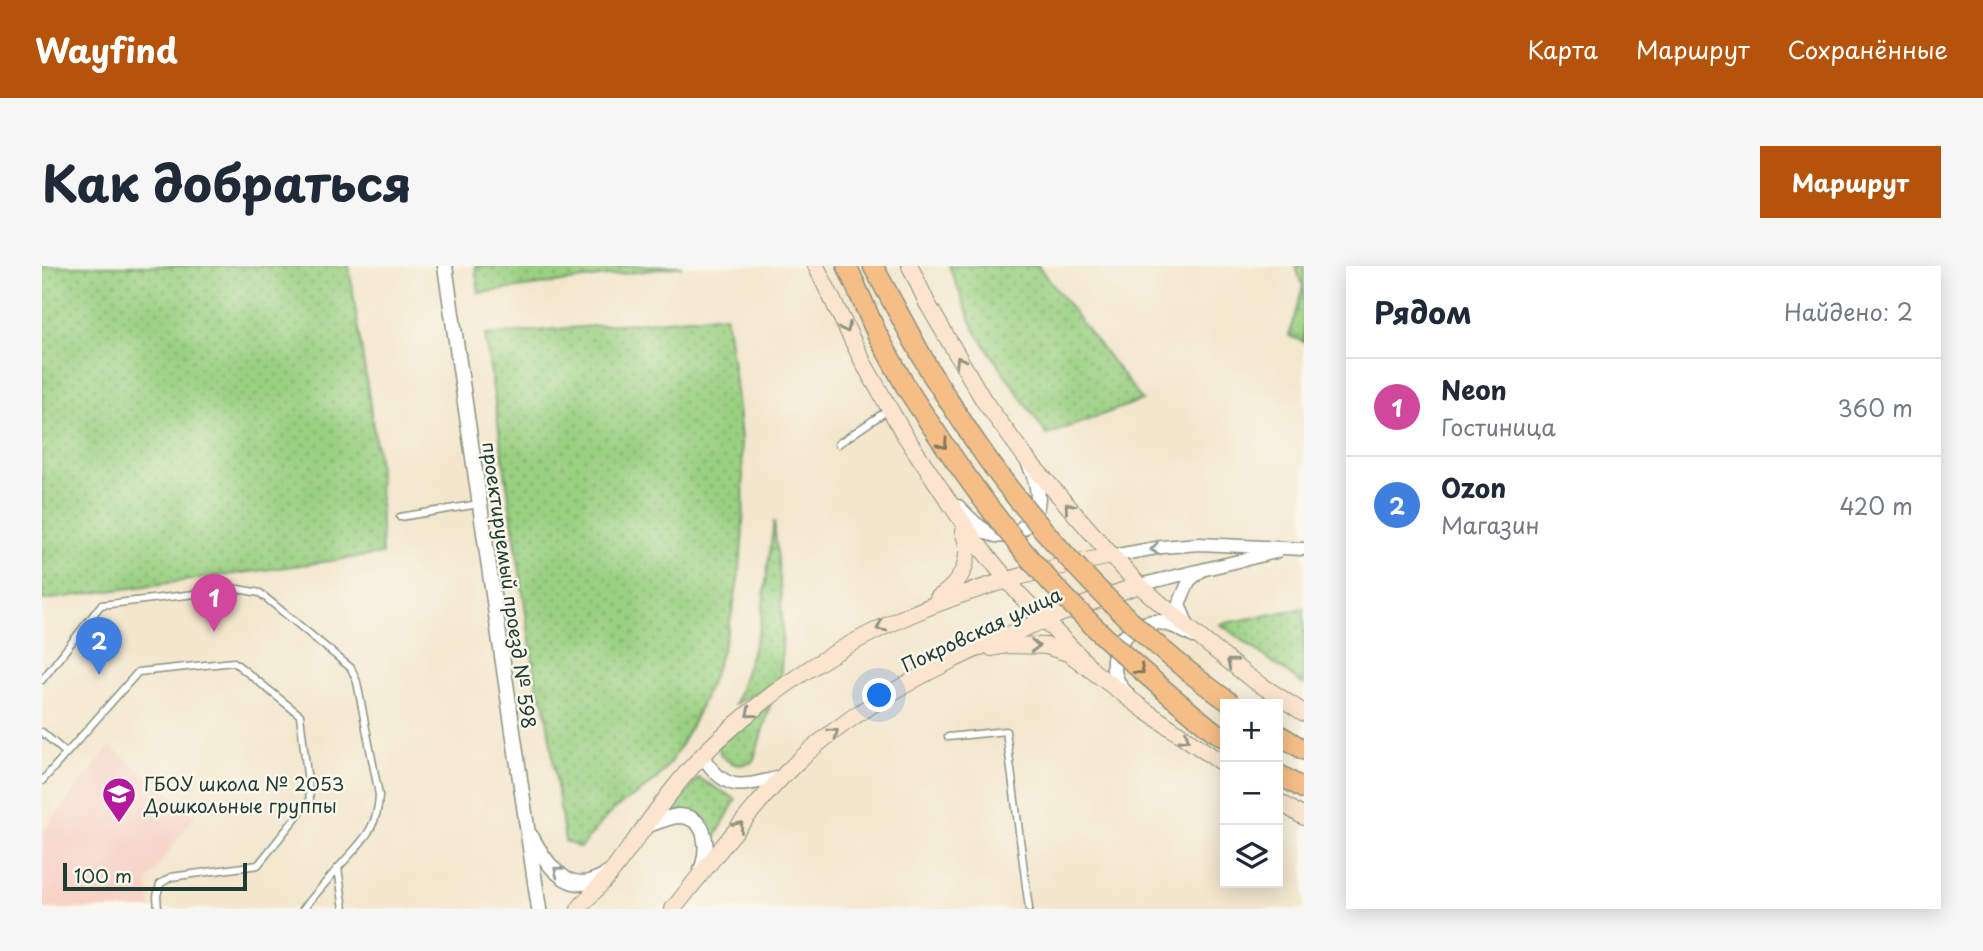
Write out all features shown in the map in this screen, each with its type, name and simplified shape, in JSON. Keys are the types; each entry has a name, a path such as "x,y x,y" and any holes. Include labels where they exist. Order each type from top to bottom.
{"highway":[{"path":"847,266 877,334 906,387 948,451 1031,561 1129,660 1218,734"},
{"path":"873,266 931,373 1016,497 1106,596 1150,639 1225,699"},
{"path":"1283,737 1304,750"},
{"path":"1283,777 1304,789"}],"main road":[{"path":"816,266 864,364 976,542 1043,619 1091,668"},
{"path":"910,266 927,303 977,390 1026,458 1112,556 1139,585 1204,641 1250,678 1304,713"},
{"path":"925,607 948,592 960,579 968,556 965,534 944,494"},
{"name":"Покровская улица","path":"645,826 666,797 716,742 785,686 839,650 925,607 1007,579 1112,556"},
{"name":"Покровская улица","path":"698,878 782,777 829,736 868,709 919,679 1043,619 1139,585"},
{"path":"974,652 1007,645 1046,646 1070,654 1221,762"},
{"path":"1283,804 1304,817"},
{"path":"579,909 645,826"},
{"path":"673,909 698,878"}],"street":[{"name":"проектируемый проезд № 598","path":"445,266 539,909"},
{"path":"944,494 979,527 994,535 1017,531 1036,514 1039,499 1034,473 1026,458"},
{"path":"1112,556 1199,544 1304,549"},
{"path":"1139,585 1283,550"},
{"path":"1204,641 1185,623 1179,604 1189,581 1209,567"},
{"path":"1146,711 1123,690 1115,674 1114,660 1122,637 1138,626 1161,622 1204,641"},
{"path":"703,757 718,778 731,784 747,784 782,777"},
{"path":"645,826 682,816 699,825 707,846 698,878"},
{"path":"525,824 547,862 565,878 590,882 611,872"}],"lane":[{"path":"838,444 890,408"},
{"path":"400,517 479,504"},
{"path":"42,680 102,606 238,589 260,593 351,668 357,682 379,795 378,814 372,830 303,909"},
{"path":"42,781 138,672 234,662 300,715 310,800 258,865 171,877 160,884 158,909"},
{"path":"948,737 1006,731 1029,909"},
{"path":"42,732 65,752"},
{"path":"338,868 344,909"}],"shaded area":[{"name":"ГБОУ школа № 2053 Дошкольные группы","path":"110,746 195,815 148,881 151,909 42,909 42,833"}],"green space":[{"path":"42,266 349,266 378,458 382,554 42,600"},
{"path":"475,266 682,266 479,293"},
{"path":"949,266 1038,266 1142,400 1047,435 975,331"},
{"path":"1295,266 1304,266 1304,342 1289,336 1303,286"},
{"path":"726,315 739,414 744,509 734,603 722,650 695,718 662,773 609,814 580,848 565,841 545,705 537,688 485,335"},
{"path":"774,521 782,620 780,680 735,704 760,627"},
{"path":"1304,608 1304,685 1220,624"},
{"path":"771,703 753,762 736,764 721,756 718,745"},
{"path":"698,778 736,799 713,842 708,826 700,817 689,812 673,811"}],"place":[{"name":"Neon","path":"214,632"},
{"name":"Ozon","path":"99,675"},
{"name":"ГБОУ школа № 2053 Дошкольные группы","path":"119,824"}]}
